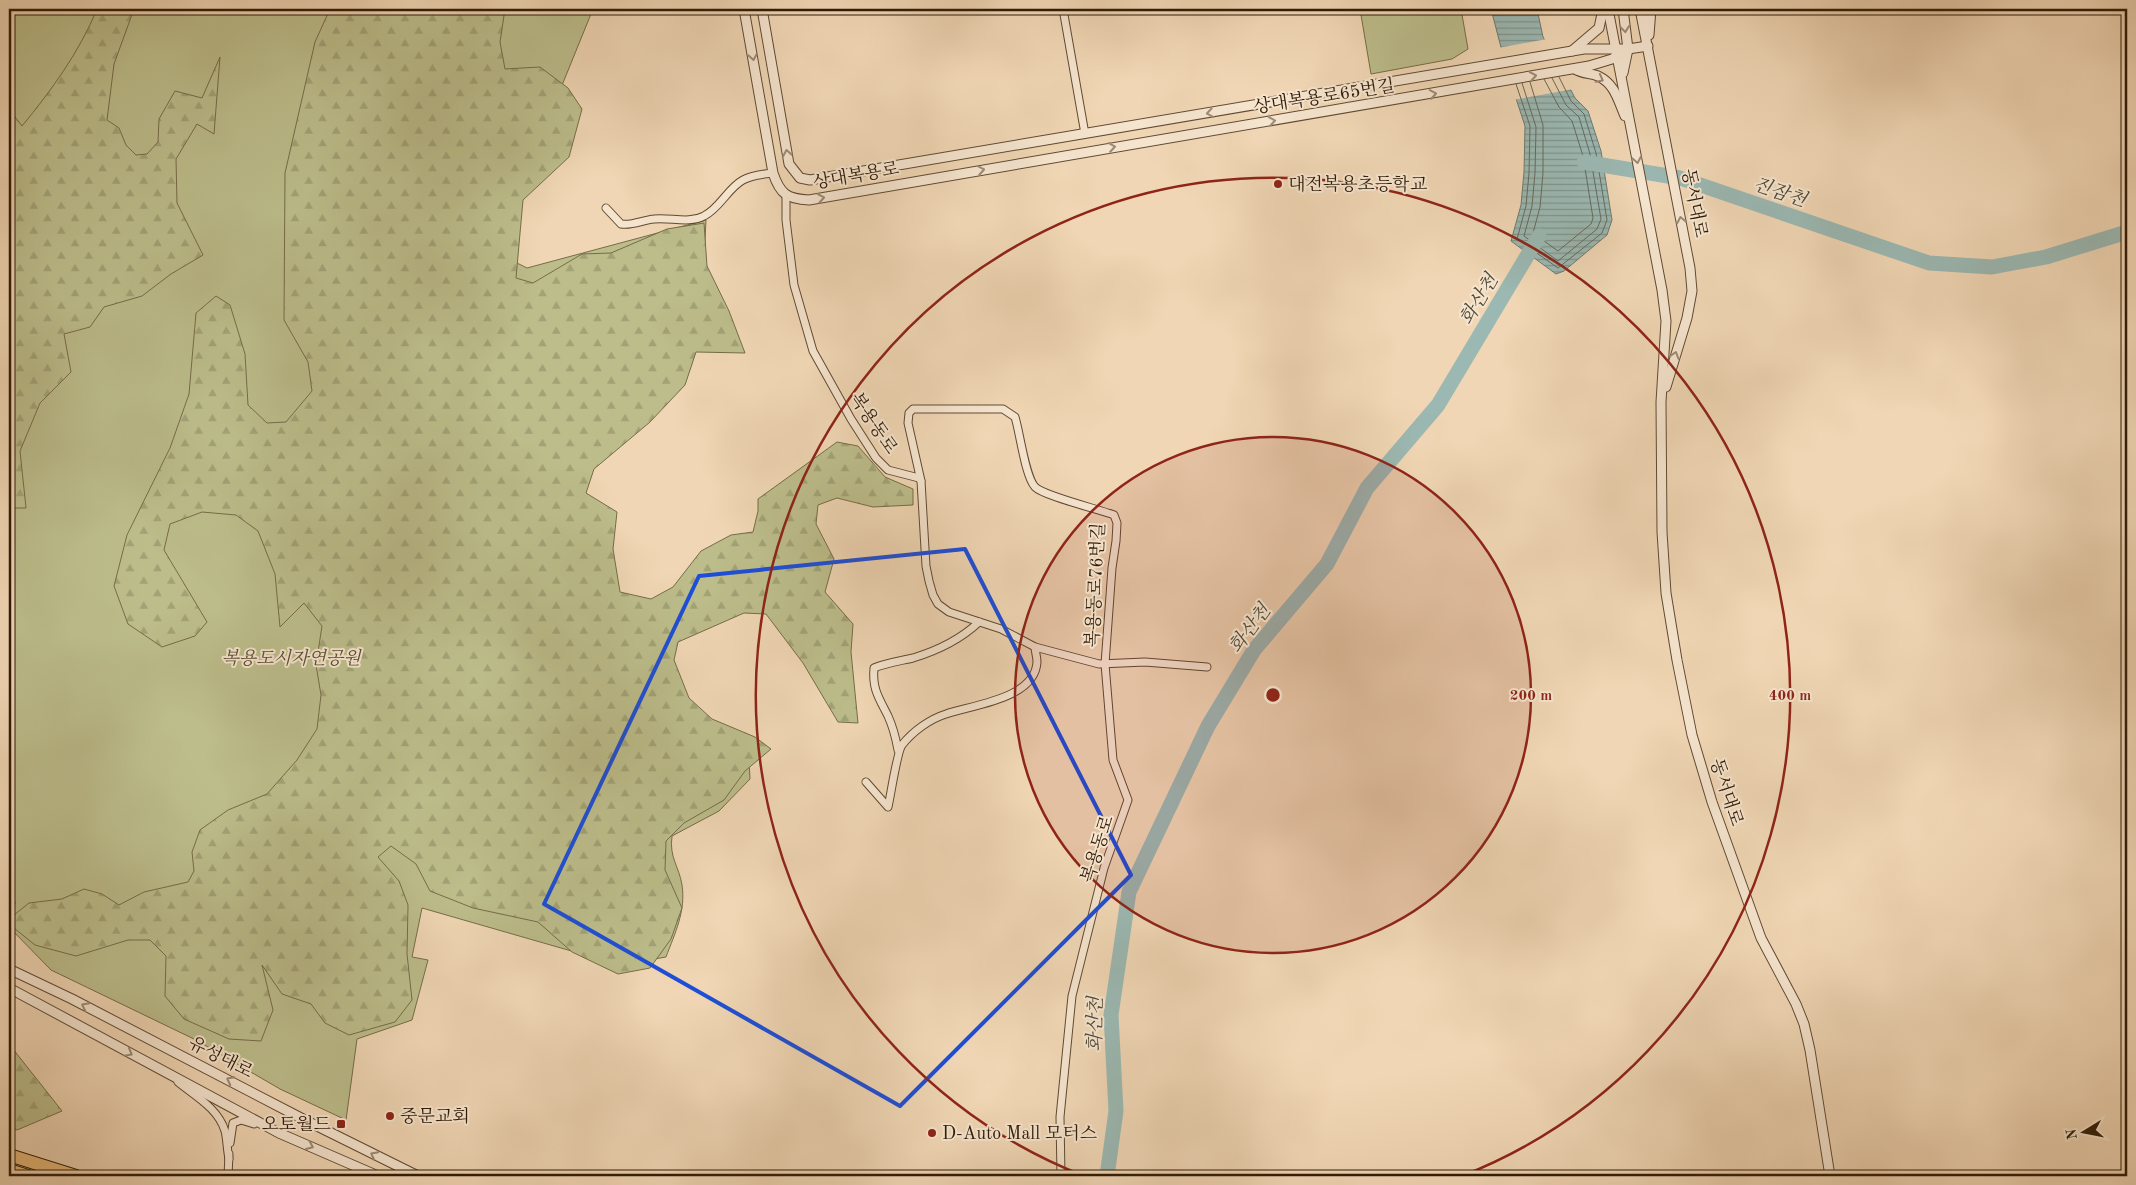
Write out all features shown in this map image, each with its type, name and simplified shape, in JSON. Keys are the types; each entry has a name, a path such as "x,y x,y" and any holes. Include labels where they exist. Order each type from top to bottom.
{"highway":[{"path":"9,1155 76,1176"},
{"path":"9,1170 28,1176"}],"street":[{"path":"744,9 773,173 778,186 786,195"},
{"name":"상대복용로","path":"762,9 789,164 800,178 810,180 1061,138"},
{"path":"1063,9 1085,134"},
{"path":"1581,46 1599,28 1602,9"},
{"name":"동서대로","path":"1608,9 1618,52 1656,266 1662,290 1666,321 1661,402 1662,532 1666,593 1677,660 1692,735 1712,802 1761,938 1796,1004 1804,1024 1810,1050 1830,1176"},
{"path":"1622,77 1628,49 1623,9"},
{"name":"동서대로","path":"1640,9 1659,98 1690,268 1692,291 1687,318 1661,402"},
{"path":"1648,46 1651,9"},
{"name":"상대복용로65번길","path":"1061,138 1482,68 1572,51 1581,46 1618,52"},
{"name":"상대복용로65번길","path":"1064,155 1575,69 1589,66 1618,52 1648,46"},
{"path":"1575,69 1582,73 1597,76 1612,86 1631,127"},
{"name":"상대복용로","path":"786,195 796,199 809,200 1064,155"},
{"path":"606,208 621,224 628,225 656,218 689,220 703,217 711,212 742,180 756,175 773,173"},
{"name":"복용동로","path":"786,195 786,220 794,285 814,351 850,419 876,458 888,470 919,478 921,481"},
{"name":"복용동로76번길","path":"921,481 908,422 909,413 913,409 1003,409 1015,417 1026,463 1034,486 1044,494 1114,515 1117,523 1106,664"},
{"path":"921,481 926,566 933,595 938,604 949,612 1010,633 1035,646 1106,664 1145,662 1207,667"},
{"path":"866,782 888,807 894,783 898,750 888,716 879,700 873,682 874,668 925,653 950,642 979,622"},
{"path":"898,750 922,726 943,715 1008,696 1024,685 1033,674 1037,662 1035,646"},
{"name":"복용동로","path":"1061,1176 1060,1117 1072,996 1104,868 1128,800 1113,760 1106,664"},
{"name":"유성대로","path":"9,969 72,999 310,1123 418,1176"},
{"path":"9,988 279,1133"},
{"path":"172,1077 212,1109 219,1118 225,1130 229,1158"},
{"path":"228,1176 231,1132 233,1123 237,1120 249,1121 378,1176"}],"highlighted area":[{"path":"965,549 1131,875 900,1106 544,904 699,576"}],"green space":[{"name":"복용도시자연공원","path":"9,9 593,9 554,105 503,204 515,262 527,268 706,220 701,322 571,466 548,541 674,635 671,658 689,717 748,741 750,779 719,811 672,836 673,856 679,872 683,895 679,922 666,957 620,965 422,908 412,957 428,960 412,1020 357,1039 346,1120 280,1089 196,1040 51,970 9,927"},
{"path":"97,9 134,9 114,64 107,120 119,128 126,145 136,155 147,154 158,142 159,119 175,91 202,98 220,57 214,134 197,124 176,159 177,203 203,255 171,274 142,296 104,307 90,327 64,334 71,372 40,403 20,451 26,508 9,508 9,220 13,201 9,199 9,109 22,126 64,70 82,40"},
{"path":"330,9 505,9 500,42 505,69 540,67 568,88 582,109 569,157 523,200 516,278 533,283 582,254 611,253 667,229 704,223 707,266 729,311 745,353 696,352 685,385 650,422 594,469 586,493 617,512 613,549 620,592 651,599 673,587 701,551 731,535 753,532 758,511 758,499 837,442 858,446 885,477 913,489 913,505 873,507 837,498 818,505 816,524 834,559 825,592 853,624 851,652 858,723 838,722 803,663 766,614 744,613 678,642 674,660 689,698 712,719 755,737 771,749 745,771 724,800 684,823 666,841 665,870 682,908 671,939 650,968 618,974 572,952 538,922 473,908 430,891 416,864 391,846 378,857 399,881 408,905 407,954 412,1000 395,1022 349,1035 325,1023 311,1004 282,994 262,965 273,1010 261,1041 229,1039 184,1019 165,996 166,956 150,940 128,940 76,956 35,945 9,924 9,919 29,903 62,899 84,889 102,894 119,905 144,892 188,882 194,871 192,852 200,830 228,810 267,794 297,760 317,729 321,695 316,665 322,626 304,603 280,627 275,574 258,531 236,515 202,512 170,524 164,550 207,622 195,636 162,647 128,624 114,586 127,535 170,448 189,394 196,313 216,296 230,305 245,354 248,405 267,423 286,422 312,391 308,362 284,320 285,173 315,42"},
{"path":"1360,9 1461,9 1468,49 1452,59 1371,74"},
{"path":"9,1044 62,1111 17,1130 9,1126"}],"water":[{"path":"1491,9 1537,9 1543,37 1575,98 1588,111 1601,151 1612,220 1607,235 1564,271 1556,274 1511,241 1521,205 1525,126 1508,74"}],"pier":[{"path":"1547,39 1574,89 1513,100 1498,48"}],"waterway":[{"name":"진잠천","path":"1584,162 1680,178 1929,263 1992,267 2046,257 2127,232"},
{"name":"화산천","path":"1107,1176 1116,1111 1111,1015 1129,892 1208,726 1254,650 1327,564 1367,488 1438,405 1539,236"}],"place":[{"name":"대전복용초등학교","path":"1278,184"},
{"name":"중문교회","path":"390,1116"},
{"name":"오토월드","path":"341,1124"},
{"name":"D-Auto Mall 모터스","path":"932,1133"}]}
